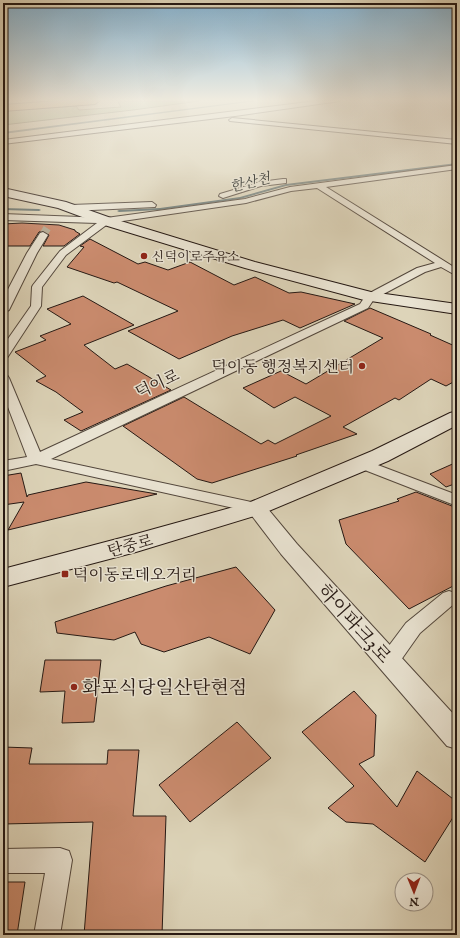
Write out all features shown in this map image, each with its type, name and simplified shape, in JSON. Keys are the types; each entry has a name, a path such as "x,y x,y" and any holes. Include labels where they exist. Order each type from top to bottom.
{"main road":[{"path":"3,192 66,206 106,221 250,265 370,297 457,309"},
{"path":"432,306 457,315"},
{"name":"탄중로","path":"3,578 136,544 256,508 362,464 457,417"}],"street":[{"path":"190,200 214,198 239,192 260,184 457,159"},
{"path":"3,217 52,222 106,221 218,206 246,201 290,189 457,167"},
{"path":"320,186 457,273"},
{"path":"52,222 66,206 135,207 159,204"},
{"path":"3,355 36,306 37,287 63,252 106,221"},
{"path":"3,310 17,286 32,253 43,235"},
{"name":"덕이로","path":"36,460 364,306 370,297 420,270 443,264"},
{"path":"3,286 37,287"},
{"path":"3,378 36,460"},
{"path":"3,466 36,460 256,508"},
{"path":"362,464 457,501"},
{"name":"하이파크3로","path":"256,508 289,549 457,736"},
{"path":"390,661 413,628 449,598"},
{"path":"3,861 60,860 47,935"}],"building":[{"path":"22,223 59,225 75,230 80,234 64,246 43,246 49,235 43,231 39,232 30,246 3,246 3,224"},
{"path":"90,239 138,264 145,262 168,270 190,262 234,285 255,277 289,293 301,292 355,304 300,328 283,320 232,336 179,359 128,331 178,311 117,282 114,283 67,267 84,247 80,246"},
{"path":"83,296 134,325 84,345 115,369 127,364 171,390 81,431 64,420 83,412 56,392 36,381 46,376 15,352 46,340 40,336 71,324 47,309"},
{"path":"370,308 431,334 430,335 457,347 457,380 446,386 431,379 399,400 395,398 343,427 357,434 296,455 297,456 212,483 197,479 123,426 184,397 261,444 268,440 275,444 331,416 295,397 274,408 243,388 281,371 306,384 383,338 344,321"},
{"path":"457,462 457,483 446,487 430,474"},
{"path":"21,473 27,497 28,495 86,482 157,494 8,530 24,502 3,505 3,476"},
{"path":"416,492 457,508 457,584 409,609 346,544 339,520 399,501 397,499"},
{"path":"236,567 275,610 250,654 209,637 164,652 141,644 135,632 114,640 57,633 55,622 166,586"},
{"path":"45,660 101,660 94,722 62,723 65,691 40,692"},
{"path":"354,691 376,715 374,756 359,764 397,807 417,771 457,802 457,811 425,862 373,824 346,822 328,808 354,786 302,732"},
{"path":"237,722 271,758 190,822 159,785"},
{"path":"3,747 32,748 29,764 107,764 108,750 139,750 133,816 166,816 162,935 84,935 93,822 3,824"},
{"path":"3,882 25,882 17,935 3,935"}],"waterway":[{"name":"한산천","path":"119,211 160,209 240,198 286,185 457,164"},
{"name":"한산천","path":"3,209 39,210"}],"tunnel":[{"path":"43,235 49,225"}],"place":[{"name":"신덕이로주유소","path":"144,256"},
{"name":"덕이동 행정복지센터","path":"362,366"},
{"name":"덕이동로데오거리","path":"65,574"},
{"name":"화포식당일산탄현점","path":"74,687"}]}
